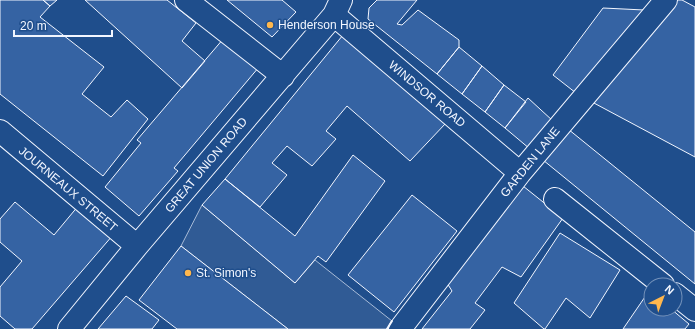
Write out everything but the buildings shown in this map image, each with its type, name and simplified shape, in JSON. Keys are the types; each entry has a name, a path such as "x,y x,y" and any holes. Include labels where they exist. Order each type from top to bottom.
{"street":[{"path":"186,0 283,76"},
{"name":"GARDEN LANE","path":"400,329 520,173 666,0"},
{"name":"GREAT UNION ROAD","path":"69,329 137,246 283,76 337,8"},
{"name":"WINDSOR ROAD","path":"337,8 520,173"},
{"name":"JOURNEAUX STREET","path":"0,131 137,246"},
{"path":"554,199 653,277"},
{"path":"683,300 695,310"}],"shaded area":[{"path":"202,205 295,283 315,260 392,321 387,329 288,329 181,246"}],"wall":[{"path":"387,329 392,321"}],"place":[{"name":"Henderson House","path":"270,25"},
{"name":"St. Simon's","path":"188,273"}]}
